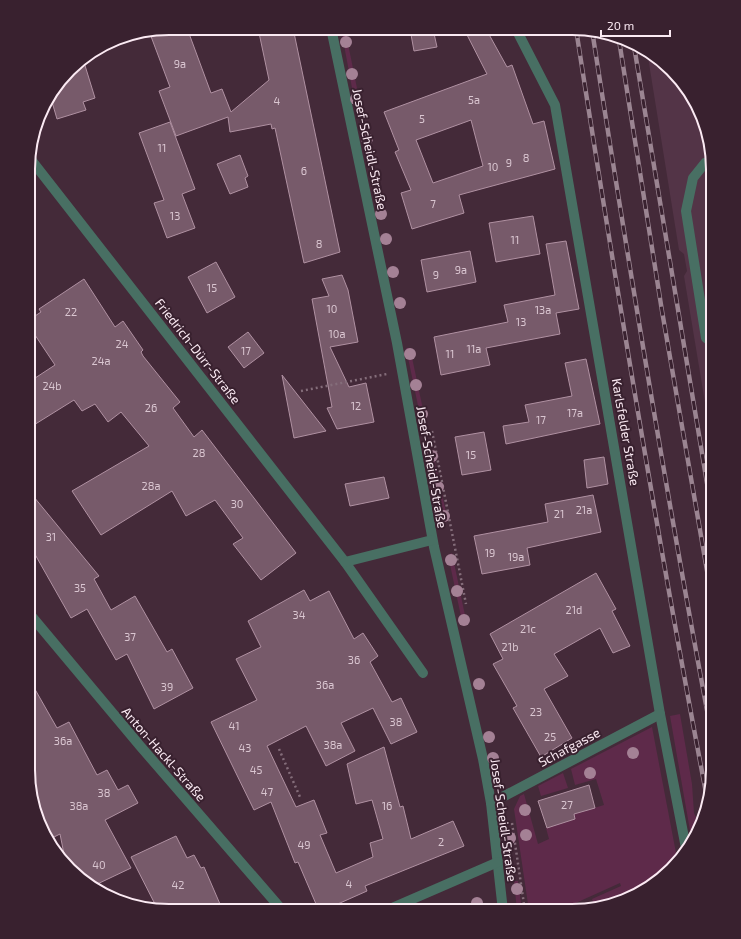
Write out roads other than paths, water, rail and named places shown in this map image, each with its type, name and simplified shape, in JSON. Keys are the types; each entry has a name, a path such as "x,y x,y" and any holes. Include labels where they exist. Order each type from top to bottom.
{"street":[{"name":"Josef-Scheidl-Straße","path":"332,35 397,343 432,540 483,759 491,803 502,904"},
{"name":"Karlsfelder Straße","path":"519,35 555,105 660,714 685,842"},
{"path":"706,163 693,178 686,211 706,338"},
{"name":"Friedrich-Dürr-Straße","path":"35,164 345,562 423,673"},
{"path":"345,562 432,540"},
{"name":"Anton-Hackl-Straße","path":"35,620 141,747 277,904"},
{"name":"Schafgasse","path":"491,803 660,714"},
{"path":"401,904 498,862"}],"railway":[{"path":"577,35 638,414 671,606 705,786"},
{"path":"593,37 620,208 680,564 706,704"},
{"path":"620,44 662,311 706,565"},
{"path":"635,51 706,477"}]}
